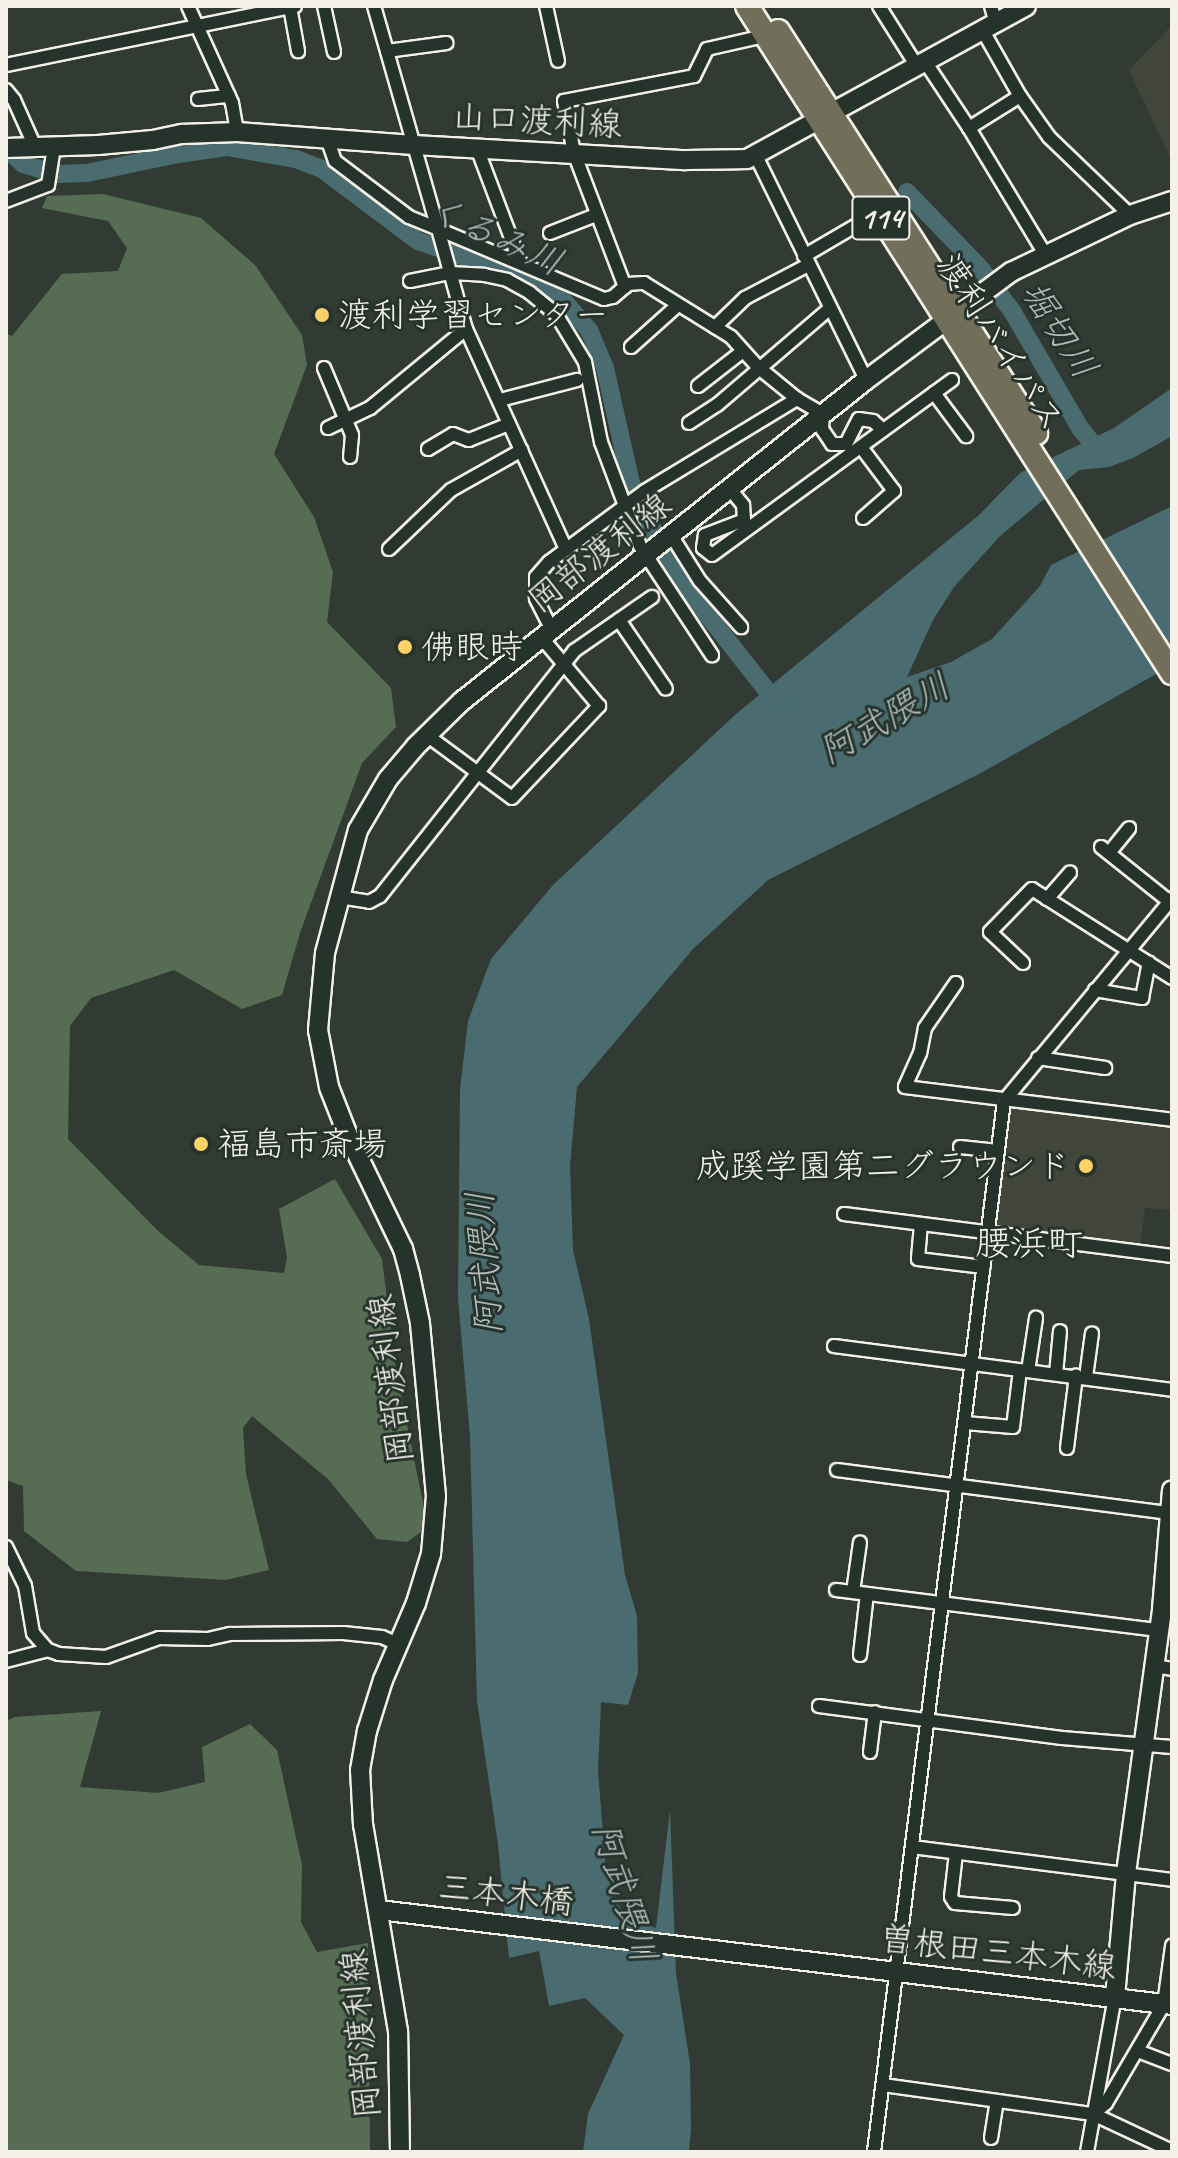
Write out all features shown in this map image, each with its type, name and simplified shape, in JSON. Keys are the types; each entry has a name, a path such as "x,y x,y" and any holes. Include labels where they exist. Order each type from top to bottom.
{"highway":[{"name":"渡利バイパス","path":"747,6 764,36 826,117"},
{"name":"渡利バイパス","path":"764,6 826,117 1022,425 1172,673"},
{"name":"渡利バイパス","path":"1022,425 1172,652"}],"main road":[{"name":"山口渡利線","path":"10,148 48,152 237,132 713,161 756,156 922,66 990,20 1026,6"},
{"name":"岡部渡利線","path":"400,2152 398,2031 363,1825 360,1770 369,1722 431,1554 436,1496 420,1323 410,1275 403,1249 347,1133 329,1087 318,1030 325,953 358,830 388,779 462,701 866,380 1005,275 1130,215 1172,201"},
{"path":"1115,1997 1126,1873 1144,1744 1163,1668 1159,1630 1172,1490"},
{"name":"三本木橋","path":"379,1910 817,1963"},
{"name":"曽根田三本木線","path":"817,1963 1168,2005"}],"street":[{"path":"188,6 229,96 237,132"},
{"path":"6,65 198,27 236,12 292,6 298,51"},
{"path":"324,6 334,52"},
{"path":"374,6 466,329 566,549"},
{"path":"546,6 558,61"},
{"path":"884,7 922,66 969,128 1045,254"},
{"path":"990,20 1020,96 1049,137 1130,215"},
{"path":"625,287 574,153 564,101 694,76 707,49 764,36"},
{"path":"387,51 446,43"},
{"path":"6,90 48,152 49,179 48,185 6,201"},
{"path":"198,99 229,96"},
{"path":"969,128 1020,96"},
{"path":"327,138 335,161 409,217 604,299 632,282 644,283 715,327 797,399 823,414 822,429 832,444 846,444 859,419 873,421 883,430"},
{"path":"477,148 520,262"},
{"path":"756,156 866,380"},
{"path":"550,233 596,215"},
{"path":"715,327 745,298 862,222"},
{"path":"410,281 450,273 507,280 556,314 585,362 601,442 645,554 712,655"},
{"path":"631,347 678,305"},
{"path":"689,423 717,405 829,309"},
{"path":"328,428 370,408 466,329"},
{"path":"698,386 743,351"},
{"path":"324,368 346,421 353,445 350,457"},
{"path":"500,400 577,380"},
{"path":"730,489 743,505 744,520 705,535 703,548 712,555 952,380"},
{"path":"934,393 966,436"},
{"path":"428,736 512,798 599,706 562,665 547,634 536,598 536,577 566,549 645,491 797,399"},
{"path":"428,449 453,434 469,440 509,424"},
{"path":"861,447 894,491 863,518"},
{"path":"389,549 451,490 522,450"},
{"path":"669,537 700,581 741,627"},
{"path":"339,897 369,902 380,896 475,771 574,651 652,597"},
{"path":"619,620 666,689"},
{"path":"874,2152 1004,1101 1171,901 1105,850 1129,828"},
{"path":"1047,899 1070,873"},
{"path":"1023,963 990,932 1032,889 1172,978"},
{"path":"1095,990 1142,998 1149,963"},
{"path":"956,983 925,1028 920,1053 905,1087 1172,1120"},
{"path":"1038,1058 1105,1068"},
{"path":"960,1147 998,1151"},
{"path":"844,1214 1172,1256"},
{"path":"921,1224 918,1259 984,1267"},
{"path":"965,1423 1013,1427 1036,1318"},
{"path":"1056,1374 1060,1331"},
{"path":"1067,1448 1092,1333"},
{"path":"834,1346 1172,1390"},
{"path":"837,1470 1169,1513"},
{"path":"860,1542 860,1655"},
{"path":"6,1547 25,1586 33,1633 48,1650"},
{"path":"836,1590 941,1606 1159,1630"},
{"path":"6,1661 48,1650 100,1658 169,1636 208,1639 230,1634 343,1633 382,1637 398,1644"},
{"path":"819,1706 1062,1738 1172,1747"},
{"path":"870,1752 875,1712"},
{"path":"912,1847 1172,1880"},
{"path":"956,1853 951,1897 955,1903 1013,1908"},
{"path":"1093,2114 1106,2103 1168,2005 1172,1946"},
{"path":"1087,2152 1115,1997"},
{"path":"1138,2051 1172,2064"},
{"path":"883,2085 1093,2114 1172,2151"},
{"path":"991,2138 997,2102"}],"shaded area":[{"path":"1172,25 1172,162 1129,70"},
{"name":"成蹊学園第二グラウンド","path":"1008,1106 1172,1124 1172,1210 1145,1208 1140,1246 993,1229"}],"green space":[{"path":"103,194 201,218 255,265 302,335 307,365 274,454 314,517 333,572 327,622 391,688 396,727 362,763 300,933 282,995 242,1009 174,970 91,998 70,1026 68,1139 157,1230 199,1265 284,1273 287,1257 279,1209 335,1179 382,1259 396,1371 428,1527 407,1542 377,1539 328,1479 252,1416 243,1428 246,1474 269,1570 226,1580 76,1571 24,1531 23,1486 6,1480 6,334 12,336 62,274 118,271 127,248 108,221 42,208 47,196"},
{"path":"101,1711 80,1787 158,1793 205,1782 202,1747 250,1724 277,1750 302,1865 301,1922 317,1952 368,1943 370,2152 6,2152 6,1721 15,1717"}],"water":[{"name":"阿武隈川","path":"1172,388 1172,436 1133,458 1109,467 1079,470 1000,536 954,587 933,620 907,677 951,662 992,639 1040,586 1051,565 1172,506 1172,665 981,773 768,880 693,949 577,1087 570,1166 573,1250 589,1319 625,1575 637,1616 638,1673 628,1705 601,1702 598,1771 606,1872 624,1918 656,1928 670,1810 676,1973 690,2064 691,2129 689,2152 583,2152 588,2114 624,2035 585,1998 549,2006 539,1951 509,1958 498,1844 477,1701 470,1436 458,1298 460,1089 468,1021 491,959 554,884 736,714 979,515 1020,473 1114,428"}],"waterway":[{"name":"くるみ川","path":"6,148 23,164 55,174 87,173 227,147 296,159 322,169 418,241 532,280 561,298 589,330 605,368 631,483 672,570 768,692 784,704"},
{"name":"堀切川","path":"907,192 981,269 1012,311 1080,428 1096,448 1105,446"}],"place":[{"name":"渡利学習センター","path":"322,315"},
{"name":"佛眼時","path":"405,647"},
{"name":"福島市斎場","path":"201,1144"},
{"name":"成蹊学園第二グラウンド","path":"1086,1166"}],"district":[{"name":"腰浜町","path":"1029,1244"}]}
